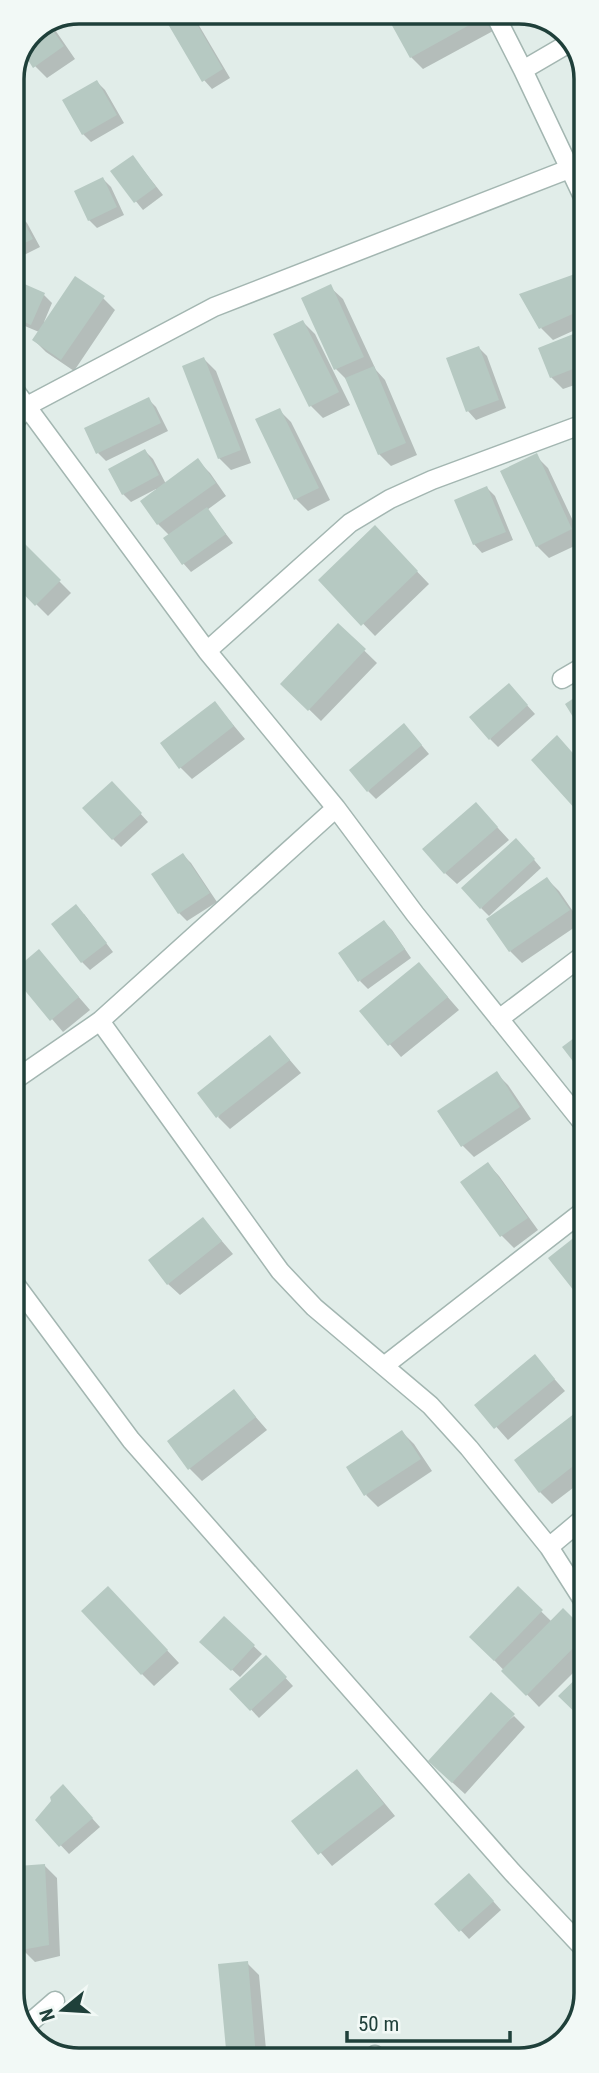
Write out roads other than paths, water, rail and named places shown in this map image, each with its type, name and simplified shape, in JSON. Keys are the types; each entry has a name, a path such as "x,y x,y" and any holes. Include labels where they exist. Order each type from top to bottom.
{"street":[{"path":"500,25 574,178"},
{"path":"523,70 563,46"},
{"path":"24,410 214,307 569,169"},
{"path":"24,402 207,652 336,808 415,914 574,1112"},
{"path":"207,652 350,523 390,499 432,480 574,427"},
{"path":"562,679 574,672"},
{"path":"24,1073 100,1021 336,808"},
{"path":"499,1018 574,962"},
{"path":"100,1021 280,1271 314,1307 430,1405 469,1448 549,1547 574,1586"},
{"path":"384,1366 574,1218"},
{"path":"24,1296 131,1440 512,1872 574,1938"},
{"path":"549,1547 574,1526"},
{"path":"32,2021 55,2001"}]}
